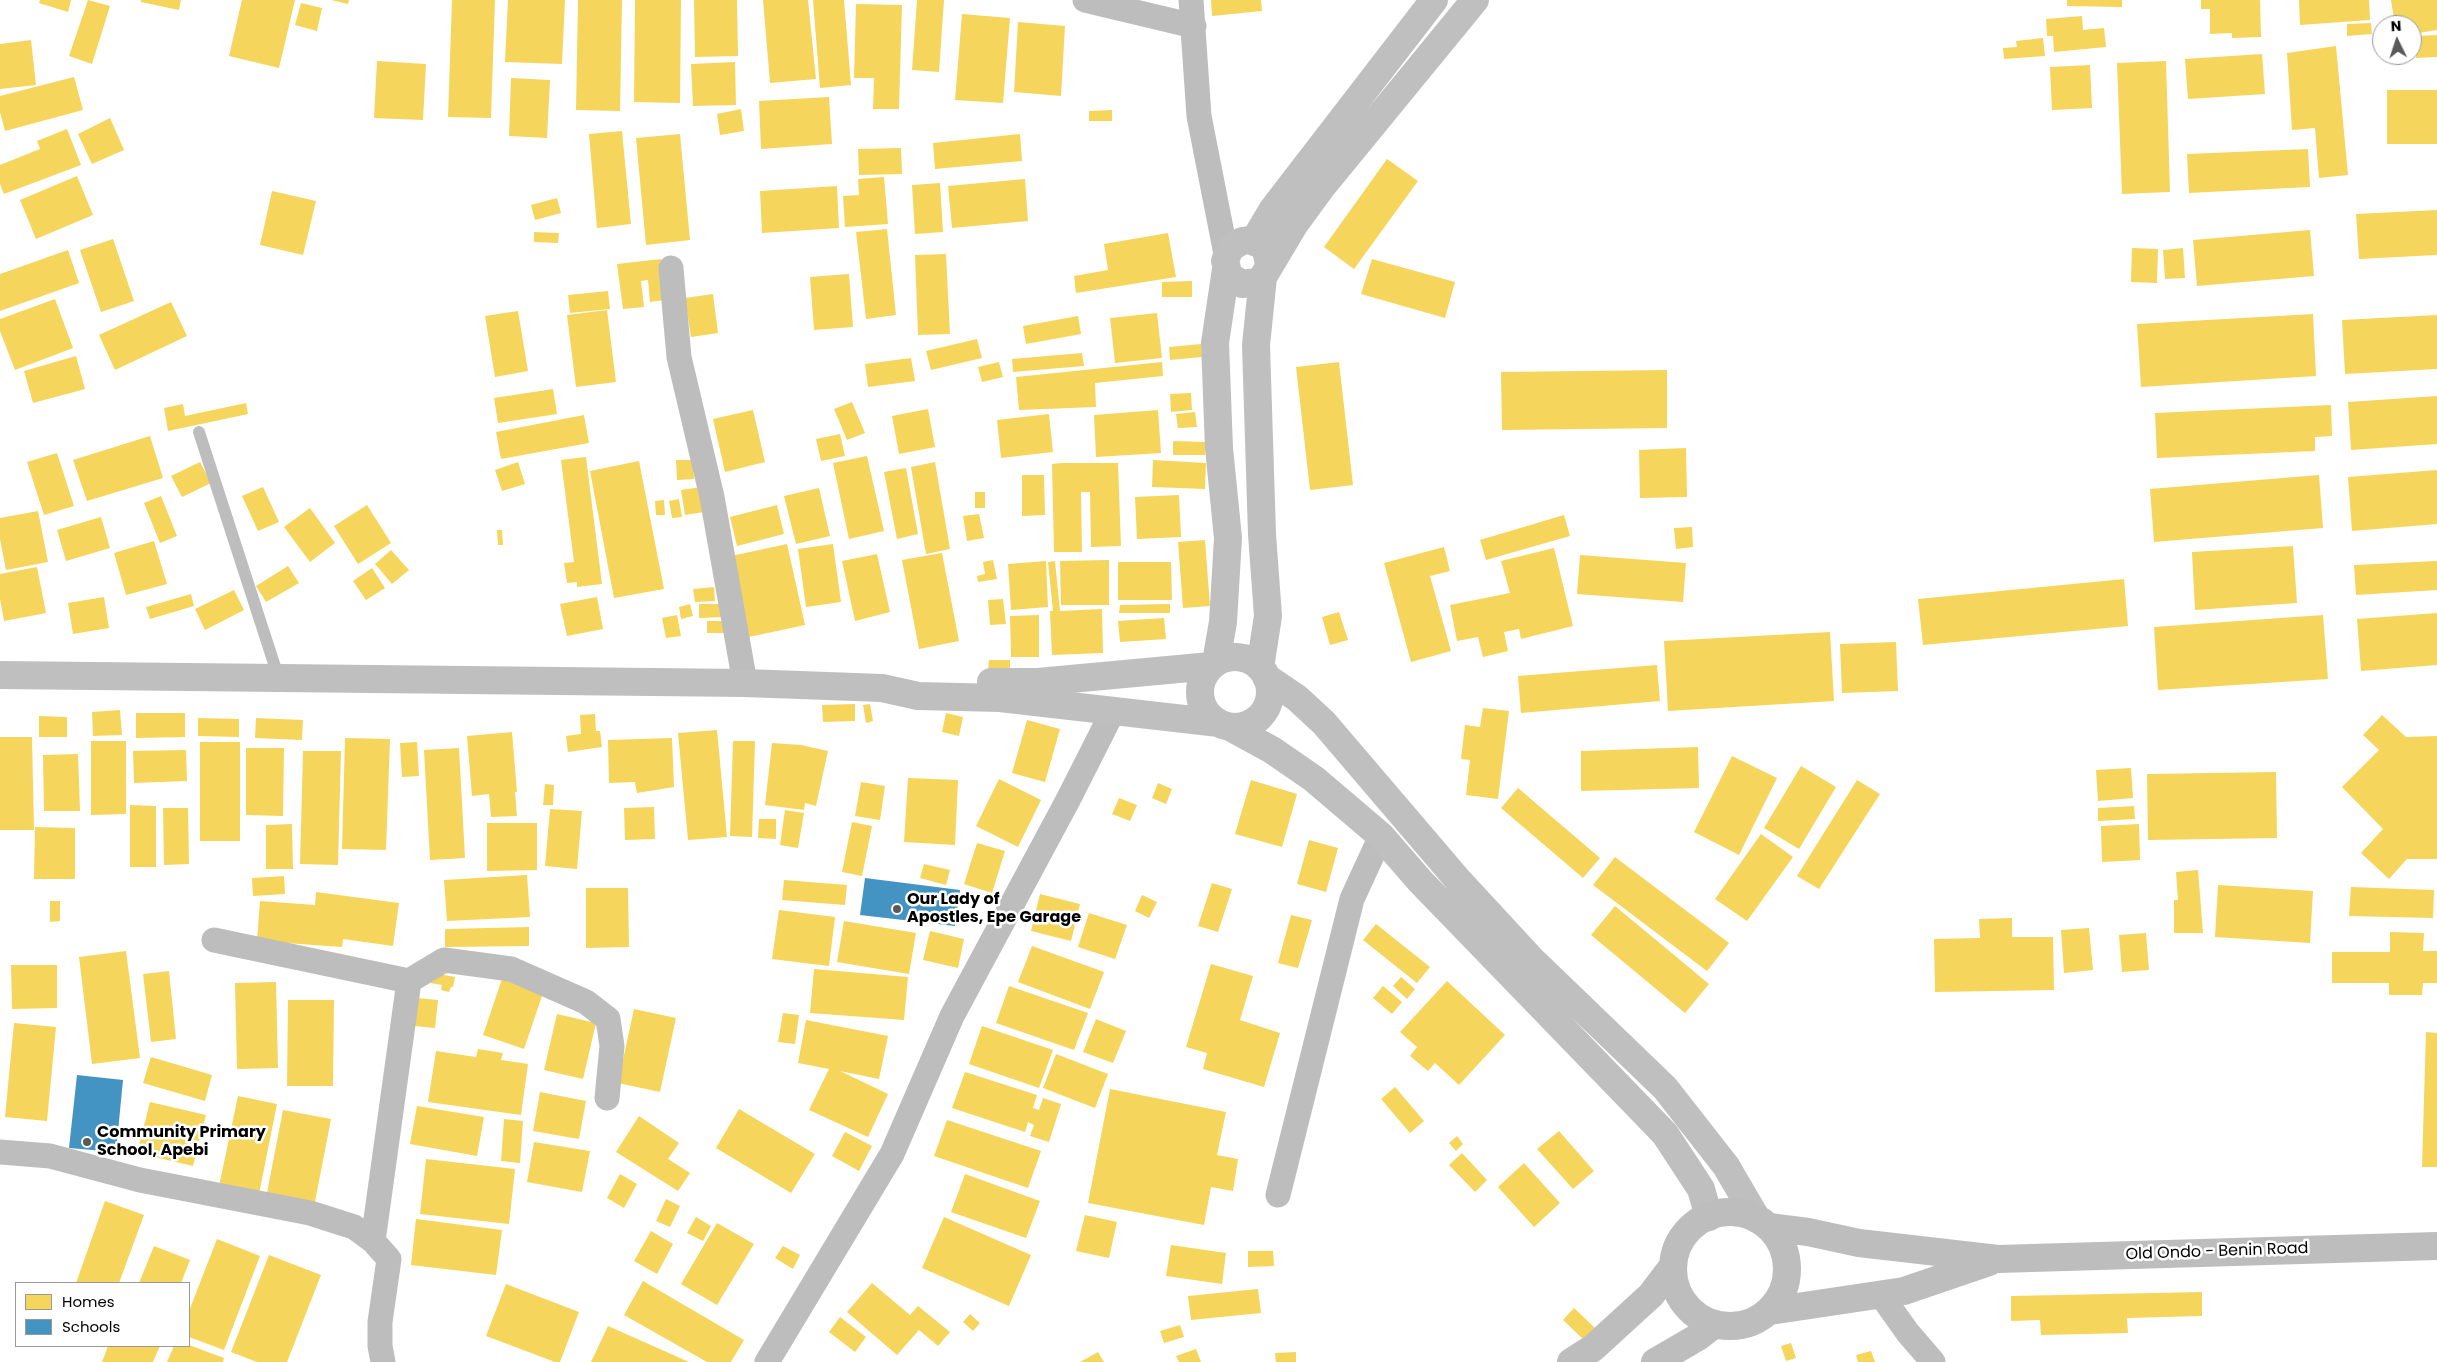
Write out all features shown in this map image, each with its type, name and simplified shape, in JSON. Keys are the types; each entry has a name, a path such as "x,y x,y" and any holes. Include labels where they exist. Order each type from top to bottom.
{"main road":[{"name":"Old Ondo - Benin Road","path":"1998,1259 1904,1292 1770,1311 1744,1325 1715,1324 1697,1316 1684,1303 1675,1285 1673,1266 1676,1251 1684,1237 1695,1225 1709,1217 1725,1213 1742,1214 1763,1223 1859,1243 1998,1259 2437,1246"},
{"name":"Old Ondo - Benin Road","path":"1763,1223 1781,1242 1787,1260 1787,1278 1781,1296 1770,1311"},
{"name":"Old Ondo - Benin Road","path":"1571,1362 1593,1348 1651,1296 1673,1266"},
{"path":"1655,1362 1698,1338 1715,1324"}],"street":[{"path":"1085,0 1194,26"},
{"path":"1191,0 1199,116 1226,262 1235,281 1242,284 1257,282 1322,188 1475,0"},
{"path":"1254,241 1273,209 1434,0"},
{"path":"882,688 918,696 1000,698 1112,711 1224,725 1239,727 1259,718 1269,698 1270,687 1263,672 1268,616 1262,534 1256,345 1266,270 1266,250 1254,241 1242,240 1235,244 1226,262 1215,343 1219,448 1228,538 1223,622 1214,664 1202,680 1200,697 1206,713 1224,725 1272,750 1314,779 1380,836 1420,881 1665,1134 1701,1189 1709,1217"},
{"path":"671,268 679,357 712,497 746,683"},
{"path":"0,675 746,683 882,688 910,684 1038,682 1214,664 1227,658 1239,657 1251,661 1297,698 1324,723 1458,880 1511,938 1665,1088 1726,1166 1763,1223"},
{"path":"767,1362 892,1154 952,1016 1068,800 1112,711"},
{"path":"1278,1195 1352,899 1380,836"},
{"path":"214,940 409,981 444,960 511,969 586,1002 608,1019 612,1046 608,1098"},
{"path":"373,1241 409,981"},
{"path":"0,1152 50,1156 140,1180 310,1213 354,1227 373,1241 388,1258 380,1322 380,1346 383,1362"},
{"path":"1881,1295 1908,1333 1933,1362"}],"lane":[{"path":"199,432 279,679"}],"building: Homes":[{"path":"40,0 71,0 68,12 39,3"},
{"path":"88,0 110,6 92,64 69,56"},
{"path":"141,0 181,0 179,10 141,2"},
{"path":"242,0 295,0 279,68 229,56"},
{"path":"331,0 349,0 348,4"},
{"path":"452,0 495,0 491,118 448,117"},
{"path":"508,0 565,0 562,64 505,62"},
{"path":"578,0 622,0 620,111 576,110"},
{"path":"635,0 681,0 680,103 634,102"},
{"path":"694,0 737,0 738,56 695,57"},
{"path":"763,0 808,0 816,79 770,83"},
{"path":"813,0 844,0 851,85 820,88"},
{"path":"917,0 944,0 939,72 912,70"},
{"path":"1211,0 1261,0 1262,11 1212,16"},
{"path":"2067,0 2122,0 2122,7 2067,6"},
{"path":"2201,0 2260,0 2261,37 2232,38 2232,33 2210,34 2210,9 2201,9"},
{"path":"2299,0 2369,0 2370,20 2300,25"},
{"path":"2391,0 2437,0 2437,30 2422,32 2422,15 2393,15"},
{"path":"301,3 322,8 317,31 295,25"},
{"path":"856,4 902,5 899,109 873,109 874,78 854,78"},
{"path":"962,14 1010,18 1003,103 955,100"},
{"path":"2082,16 2083,30 2104,28 2106,47 2054,52 2053,36 2047,36 2046,19"},
{"path":"1018,22 1065,26 1061,96 1014,92"},
{"path":"2371,23 2372,34 2347,36 2347,24"},
{"path":"2437,35 2437,57 2422,58 2422,36"},
{"path":"2043,38 2045,56 2004,59 2003,48 2017,47 2016,41"},
{"path":"31,40 36,85 0,89 0,44"},
{"path":"2336,46 2348,175 2319,178 2315,128 2292,130 2287,53"},
{"path":"2262,54 2265,94 2188,99 2185,59"},
{"path":"377,61 426,64 423,120 374,118"},
{"path":"2166,61 2170,192 2122,194 2117,63"},
{"path":"735,62 736,105 693,106 691,64"},
{"path":"2090,65 2092,108 2052,110 2050,67"},
{"path":"74,77 83,110 5,131 0,112 0,96"},
{"path":"511,78 550,80 547,138 509,136"},
{"path":"2387,90 2437,90 2437,144 2387,144"},
{"path":"829,97 832,144 761,149 759,101"},
{"path":"741,109 744,131 720,135 717,114"},
{"path":"1112,110 1112,121 1089,121 1089,111"},
{"path":"110,118 124,150 92,164 78,134"},
{"path":"67,129 81,165 4,194 0,184 0,165 40,149 37,141"},
{"path":"622,131 631,224 597,228 589,134"},
{"path":"680,134 690,240 646,245 636,138"},
{"path":"1020,134 1022,161 935,169 933,143"},
{"path":"901,148 902,174 859,175 858,149"},
{"path":"2308,149 2310,187 2189,193 2187,154"},
{"path":"1387,159 1418,181 1354,269 1324,247"},
{"path":"77,176 93,215 36,239 20,200"},
{"path":"884,177 888,224 845,227 843,196 859,195 858,179"},
{"path":"1025,179 1028,221 952,228 948,186"},
{"path":"940,183 943,232 915,234 912,185"},
{"path":"837,186 839,228 762,233 760,191"},
{"path":"272,191 316,201 303,255 260,245"},
{"path":"557,198 561,213 535,220 531,205"},
{"path":"2437,210 2437,255 2359,259 2356,214"},
{"path":"887,229 896,315 866,319 856,232"},
{"path":"2310,230 2314,276 2197,286 2193,240"},
{"path":"534,232 559,233 558,243 534,242"},
{"path":"1168,233 1176,277 1076,293 1074,276 1108,270 1104,244"},
{"path":"113,239 134,301 101,312 80,250"},
{"path":"2132,248 2158,249 2157,283 2131,282"},
{"path":"2183,248 2185,278 2165,279 2163,250"},
{"path":"68,250 79,283 0,311 0,274"},
{"path":"946,254 950,334 918,335 915,255"},
{"path":"661,259 665,300 650,302 648,280 641,281 644,307 623,309 617,264"},
{"path":"1372,259 1455,282 1445,318 1361,294"},
{"path":"849,274 853,327 814,330 810,277"},
{"path":"1192,281 1192,297 1162,297 1162,282"},
{"path":"608,291 610,309 570,313 568,295"},
{"path":"713,294 718,333 691,337 685,298"},
{"path":"55,299 73,348 15,370 0,331 0,319"},
{"path":"171,302 187,336 115,370 99,335"},
{"path":"607,310 616,382 576,387 567,315"},
{"path":"518,311 528,371 495,377 485,316"},
{"path":"1157,313 1162,358 1115,363 1110,318"},
{"path":"2313,314 2316,376 2141,387 2137,324"},
{"path":"2437,315 2437,369 2345,374 2342,320"},
{"path":"1078,316 1081,334 1026,344 1023,326"},
{"path":"977,339 982,358 931,370 926,351"},
{"path":"1201,344 1202,357 1170,360 1169,347"},
{"path":"1082,353 1084,366 1013,372 1012,359"},
{"path":"76,356 85,389 33,403 24,371"},
{"path":"911,358 915,381 868,387 865,364"},
{"path":"999,362 1003,377 982,382 978,367"},
{"path":"1162,362 1163,376 1095,383 1096,407 1019,410 1016,377"},
{"path":"1339,362 1353,485 1310,490 1296,367"},
{"path":"1667,370 1667,428 1502,430 1501,372"},
{"path":"553,389 557,414 498,423 494,398"},
{"path":"1191,393 1192,410 1171,412 1170,394"},
{"path":"2437,396 2437,444 2351,450 2348,402"},
{"path":"852,402 865,433 847,440 834,409"},
{"path":"246,403 248,414 168,431 164,408 183,404 185,416"},
{"path":"2331,405 2332,436 2315,437 2315,451 2157,458 2155,413"},
{"path":"928,409 935,447 899,454 892,416"},
{"path":"753,410 765,462 725,472 713,419"},
{"path":"1158,410 1161,453 1096,457 1094,415"},
{"path":"1195,412 1197,427 1178,428 1176,414"},
{"path":"1049,414 1053,452 1001,458 997,420"},
{"path":"584,415 589,443 501,459 496,432"},
{"path":"840,434 845,456 821,461 816,439"},
{"path":"150,436 163,478 87,501 73,460"},
{"path":"1173,441 1205,442 1205,455 1173,455"},
{"path":"1686,448 1687,497 1640,498 1639,450"},
{"path":"57,453 74,506 44,515 27,462"},
{"path":"867,456 884,531 849,539 833,463"},
{"path":"586,457 602,584 577,587 577,582 567,583 564,563 574,562 561,460"},
{"path":"676,460 693,460 694,479 677,480"},
{"path":"1153,460 1206,463 1205,489 1152,487"},
{"path":"639,461 664,589 614,598 590,471"},
{"path":"200,462 211,483 182,497 171,476"},
{"path":"518,462 525,484 502,491 495,470"},
{"path":"935,462 950,549 926,554 911,467"},
{"path":"1118,463 1121,546 1091,547 1090,492 1081,492 1082,552 1054,552 1052,464"},
{"path":"906,468 918,534 897,539 884,472"},
{"path":"2437,470 2437,524 2352,531 2348,477"},
{"path":"1022,475 1044,475 1045,515 1022,516"},
{"path":"2319,475 2323,528 2154,542 2150,489"},
{"path":"263,487 279,522 258,531 242,496"},
{"path":"701,487 704,512 685,515 681,490"},
{"path":"819,488 830,536 796,544 784,496"},
{"path":"975,492 985,492 985,508 975,508"},
{"path":"1179,495 1181,537 1137,539 1135,497"},
{"path":"161,496 177,536 160,543 144,503"},
{"path":"679,499 682,517 672,518 669,501"},
{"path":"664,500 665,515 656,515 655,501"},
{"path":"367,505 391,543 358,564 334,526"},
{"path":"777,505 784,534 737,546 730,517"},
{"path":"310,508 335,543 310,562 284,527"},
{"path":"38,511 48,562 6,570 0,539 0,518"},
{"path":"979,514 984,538 967,541 963,516"},
{"path":"1564,515 1570,536 1486,560 1480,540"},
{"path":"101,517 110,548 66,561 57,530"},
{"path":"1692,527 1693,547 1676,549 1674,528"},
{"path":"497,530 502,530 503,545 498,545"},
{"path":"1205,540 1210,606 1183,608 1178,542"},
{"path":"154,541 167,584 126,595 114,553"},
{"path":"787,544 805,625 749,637 731,556"},
{"path":"833,544 841,602 806,607 798,549"},
{"path":"2293,546 2297,603 2195,610 2192,552"},
{"path":"1444,547 1450,571 1430,576 1451,651 1411,662 1384,563"},
{"path":"1554,548 1573,626 1521,639 1519,629 1504,632 1508,651 1483,657 1478,637 1457,641 1450,605 1510,593 1501,561"},
{"path":"391,550 409,570 392,584 375,564"},
{"path":"942,553 959,641 919,649 902,560"},
{"path":"877,554 890,612 855,621 842,561"},
{"path":"1580,555 1686,563 1683,602 1577,594"},
{"path":"993,560 997,579 978,582 977,576 985,574 983,562"},
{"path":"1109,560 1109,605 1061,605 1060,561"},
{"path":"1046,561 1048,607 1011,610 1008,564"},
{"path":"1055,561 1060,611 1102,609 1103,653 1052,655 1050,611 1053,611 1048,562"},
{"path":"2437,561 2437,590 2356,595 2354,565"},
{"path":"1118,562 1171,562 1172,600 1118,600"},
{"path":"288,566 299,583 266,602 256,586"},
{"path":"37,567 46,613 4,621 0,599 0,574"},
{"path":"372,568 385,588 366,600 353,581"},
{"path":"2124,579 2128,626 1923,645 1918,599"},
{"path":"714,587 715,601 695,602 693,589"},
{"path":"234,590 244,610 205,630 195,609"},
{"path":"191,594 194,606 150,619 146,607"},
{"path":"104,597 109,628 73,634 68,603"},
{"path":"597,597 603,629 567,636 560,604"},
{"path":"1003,599 1006,624 990,625 988,600"},
{"path":"690,604 693,616 681,619 679,607"},
{"path":"699,604 724,604 724,617 699,618"},
{"path":"1170,604 1170,613 1119,613 1120,605"},
{"path":"1339,612 1348,640 1330,645 1322,617"},
{"path":"2437,613 2437,665 2361,671 2357,619"},
{"path":"677,615 681,636 666,638 662,618"},
{"path":"1039,615 1039,657 1011,657 1010,616"},
{"path":"2323,615 2328,679 2158,690 2154,627"},
{"path":"1164,618 1166,639 1120,642 1118,621"},
{"path":"707,621 725,621 725,633 707,633"},
{"path":"1830,632 1834,701 1668,711 1664,641"},
{"path":"1896,642 1898,691 1842,693 1840,644"},
{"path":"989,660 1010,660 1010,670 988,670"},
{"path":"1657,665 1660,701 1521,713 1518,676"},
{"path":"855,704 855,721 823,722 822,705"},
{"path":"870,704 873,721 866,723 863,705"},
{"path":"1483,708 1509,711 1498,799 1466,795 1470,760 1461,759 1465,725 1480,727"},
{"path":"120,710 122,735 93,736 92,712"},
{"path":"136,713 185,713 185,737 136,738"},
{"path":"946,713 963,717 959,736 942,732"},
{"path":"595,714 596,731 600,731 602,747 568,752 566,736 581,734 580,715"},
{"path":"2382,715 2406,737 2437,736 2437,859 2407,859 2389,879 2361,853 2383,829 2342,787 2379,750 2363,735"},
{"path":"39,716 67,717 67,737 39,737"},
{"path":"198,718 239,719 239,737 198,736"},
{"path":"256,718 303,720 302,740 255,738"},
{"path":"1027,720 1060,729 1045,782 1012,773"},
{"path":"717,730 727,837 688,840 678,733"},
{"path":"512,732 517,816 491,817 489,794 472,796 467,736"},
{"path":"0,737 32,737 34,830 0,830"},
{"path":"345,738 390,739 386,850 342,849"},
{"path":"672,738 674,787 637,793 635,782 609,783 608,740"},
{"path":"91,741 126,741 126,814 91,815"},
{"path":"733,741 755,741 752,837 730,836"},
{"path":"200,742 240,742 240,841 200,841"},
{"path":"417,742 419,776 402,777 400,743"},
{"path":"772,743 801,745 828,751 816,806 805,803 804,810 765,805"},
{"path":"1698,747 1699,788 1581,791 1581,751"},
{"path":"246,748 284,748 283,816 246,815"},
{"path":"459,748 465,858 430,860 424,750"},
{"path":"186,750 187,781 134,783 133,751"},
{"path":"303,751 341,751 338,865 300,864"},
{"path":"78,754 80,811 44,811 43,755"},
{"path":"1732,756 1777,778 1739,855 1694,832"},
{"path":"1801,766 1836,787 1799,849 1764,828"},
{"path":"2131,768 2133,798 2098,801 2096,770"},
{"path":"2276,772 2277,838 2148,840 2147,774"},
{"path":"908,778 958,780 955,845 904,842"},
{"path":"999,779 1041,800 1018,847 976,826"},
{"path":"1251,780 1297,794 1282,847 1235,834"},
{"path":"1857,780 1880,794 1819,889 1797,876"},
{"path":"861,782 885,786 880,820 855,816"},
{"path":"1158,783 1172,789 1166,804 1152,798"},
{"path":"545,784 554,785 553,805 543,805"},
{"path":"1518,788 1600,858 1583,878 1501,808"},
{"path":"1119,798 1137,805 1130,821 1112,814"},
{"path":"130,805 156,806 156,867 130,867"},
{"path":"2134,806 2135,819 2098,821 2098,808"},
{"path":"654,807 655,839 625,840 624,808"},
{"path":"163,808 188,808 189,864 164,865"},
{"path":"550,809 582,811 577,869 545,866"},
{"path":"785,810 804,813 798,848 780,845"},
{"path":"759,819 776,819 776,839 758,838"},
{"path":"852,822 872,826 862,876 842,872"},
{"path":"487,823 537,823 537,870 487,871"},
{"path":"292,824 293,869 266,869 266,825"},
{"path":"2139,824 2140,860 2102,862 2101,826"},
{"path":"35,827 75,828 75,879 34,879"},
{"path":"1761,834 1793,857 1747,921 1715,899"},
{"path":"1309,840 1338,848 1326,892 1297,884"},
{"path":"977,843 1005,851 992,893 964,884"},
{"path":"1615,857 1729,943 1707,971 1593,885"},
{"path":"924,864 950,870 946,885 920,878"},
{"path":"2198,870 2203,933 2174,933 2174,900 2178,900 2176,872"},
{"path":"527,875 530,917 447,921 444,880"},
{"path":"284,876 285,894 253,896 252,878"},
{"path":"784,880 847,885 845,905 782,900"},
{"path":"1212,883 1232,889 1218,932 1198,926"},
{"path":"2218,885 2313,891 2310,943 2215,937"},
{"path":"2351,887 2434,890 2433,918 2349,916"},
{"path":"586,888 628,888 629,947 586,948"},
{"path":"316,892 399,903 393,946 343,939 342,947 257,941 260,901 315,905"},
{"path":"1040,894 1080,904 1071,941 1031,931"},
{"path":"1142,895 1157,902 1149,918 1135,911"},
{"path":"50,901 60,901 60,921 50,922"},
{"path":"1615,906 1709,984 1685,1013 1591,935"},
{"path":"779,910 835,917 829,966 772,959"},
{"path":"1089,913 1127,925 1115,959 1078,947"},
{"path":"1291,915 1312,920 1298,968 1278,963"},
{"path":"2012,918 2012,937 2053,937 2054,990 1935,992 1934,939 1980,938 1979,919"},
{"path":"844,921 916,933 909,974 837,962"},
{"path":"1376,924 1430,967 1417,983 1363,940"},
{"path":"529,927 529,946 445,947 445,929"},
{"path":"2089,928 2093,970 2064,973 2061,930"},
{"path":"930,931 964,939 958,968 923,960"},
{"path":"2390,932 2424,933 2423,951 2437,951 2437,983 2423,983 2422,995 2389,995 2389,983 2332,983 2332,952 2390,952"},
{"path":"2146,933 2149,970 2122,972 2119,935"},
{"path":"1032,946 1104,972 1090,1009 1018,982"},
{"path":"126,951 140,1058 92,1064 79,957"},
{"path":"1211,964 1253,976 1240,1020 1280,1033 1264,1087 1203,1069 1207,1053 1186,1047"},
{"path":"11,965 57,965 57,1008 12,1009"},
{"path":"814,969 908,977 904,1020 810,1013"},
{"path":"169,971 176,1039 151,1042 143,974"},
{"path":"433,973 455,977 453,987 451,987 449,992 441,990 442,985 430,983"},
{"path":"504,973 545,987 524,1049 483,1035"},
{"path":"1401,977 1415,989 1407,999 1393,986"},
{"path":"1447,981 1505,1035 1459,1085 1435,1063 1428,1071 1410,1056 1417,1047 1400,1032"},
{"path":"276,982 278,1068 237,1069 235,983"},
{"path":"1009,986 1088,1013 1074,1050 996,1023"},
{"path":"1383,986 1402,1002 1392,1014 1373,998"},
{"path":"417,998 438,1000 435,1028 414,1026"},
{"path":"288,1000 334,1000 333,1086 287,1086"},
{"path":"634,1009 676,1018 660,1092 618,1083"},
{"path":"783,1013 799,1015 795,1044 778,1042"},
{"path":"557,1014 596,1023 583,1079 544,1070"},
{"path":"1096,1019 1126,1031 1113,1063 1083,1052"},
{"path":"806,1020 888,1036 879,1079 840,1071 888,1094 868,1137 809,1110 829,1069 798,1063"},
{"path":"14,1023 56,1027 47,1121 5,1117"},
{"path":"982,1026 1053,1050 1039,1088 969,1064"},
{"path":"2426,1032 2437,1033 2437,1167 2422,1167"},
{"path":"478,1049 503,1053 501,1060 528,1064 521,1115 428,1102 436,1051 476,1057"},
{"path":"1056,1054 1108,1074 1095,1108 1043,1088"},
{"path":"151,1057 212,1075 205,1101 143,1083"},
{"path":"965,1072 1037,1095 1033,1108 1039,1110 1043,1098 1061,1104 1049,1142 1030,1136 1034,1125 1028,1122 1025,1132 952,1108"},
{"path":"1395,1087 1424,1121 1410,1133 1381,1099"},
{"path":"1110,1089 1226,1112 1217,1155 1238,1159 1233,1191 1211,1187 1204,1225 1088,1203"},
{"path":"540,1092 586,1101 579,1139 533,1131"},
{"path":"238,1096 277,1104 258,1199 218,1191"},
{"path":"150,1102 206,1115 193,1166 137,1153"},
{"path":"417,1106 484,1117 477,1156 410,1144"},
{"path":"739,1109 815,1154 791,1193 716,1148"},
{"path":"283,1110 331,1119 314,1207 266,1198"},
{"path":"639,1116 679,1143 668,1159 690,1173 678,1191 616,1152"},
{"path":"504,1119 523,1121 520,1163 501,1161"},
{"path":"947,1120 1041,1151 1028,1188 934,1156"},
{"path":"1559,1131 1594,1171 1573,1189 1537,1149"},
{"path":"845,1132 872,1146 859,1171 832,1156"},
{"path":"1457,1136 1463,1144 1456,1151 1449,1143"},
{"path":"534,1142 590,1151 582,1192 527,1182"},
{"path":"1462,1153 1487,1180 1475,1192 1449,1165"},
{"path":"426,1159 515,1169 509,1224 420,1214"},
{"path":"1524,1163 1560,1203 1534,1227 1498,1187"},
{"path":"620,1174 637,1184 624,1208 607,1198"},
{"path":"965,1174 1040,1201 1026,1238 951,1212"},
{"path":"666,1199 680,1206 670,1227 656,1221"},
{"path":"105,1201 144,1215 119,1282 76,1282"},
{"path":"1085,1215 1117,1222 1109,1258 1076,1251"},
{"path":"696,1217 711,1226 703,1241 687,1233"},
{"path":"944,1217 1031,1255 1009,1306 922,1268"},
{"path":"416,1219 502,1230 496,1275 411,1265"},
{"path":"717,1223 754,1244 717,1305 681,1284"},
{"path":"651,1231 673,1244 657,1274 634,1261"},
{"path":"217,1239 260,1256 224,1350 190,1337 190,1308"},
{"path":"1171,1245 1226,1253 1222,1284 1166,1276"},
{"path":"154,1246 190,1260 181,1282 139,1282"},
{"path":"783,1246 800,1255 793,1269 775,1258"},
{"path":"1248,1251 1273,1251 1274,1266 1248,1267"},
{"path":"269,1255 321,1275 287,1362 257,1362 231,1352"},
{"path":"643,1281 744,1340 731,1362 707,1362 624,1315"},
{"path":"872,1283 910,1315 918,1306 950,1332 938,1346 919,1330 897,1355 847,1312"},
{"path":"506,1284 579,1312 560,1362 555,1362 486,1336"},
{"path":"1258,1289 1261,1313 1191,1320 1188,1296"},
{"path":"2202,1292 2202,1316 2127,1318 2128,1333 2041,1335 2040,1320 2011,1321 2011,1296"},
{"path":"1574,1308 1595,1328 1584,1340 1563,1320"},
{"path":"970,1314 980,1323 973,1331 963,1322"},
{"path":"840,1317 866,1337 855,1352 829,1332"},
{"path":"1180,1325 1184,1337 1164,1343 1160,1331"},
{"path":"608,1326 689,1362 591,1362"},
{"path":"1791,1343 1796,1358 1786,1361 1781,1346"},
{"path":"190,1345 224,1358 223,1362 167,1362 174,1347 190,1347"},
{"path":"108,1347 160,1347 153,1362 102,1362"},
{"path":"1196,1349 1201,1362 1179,1362 1176,1356"},
{"path":"1871,1351 1875,1362 1858,1362 1856,1355"},
{"path":"1098,1352 1104,1362 1080,1362"},
{"path":"1296,1352 1296,1362 1276,1362 1275,1353"}],"building: Schools":[{"path":"865,878 960,890 955,926 860,915"},
{"path":"77,1075 123,1080 116,1152 69,1148"}],"place":[{"name":"Our Lady of Apostles, Epe Garage","path":"897,909"},
{"name":"Community Primary School, Apebi","path":"87,1142"}]}
